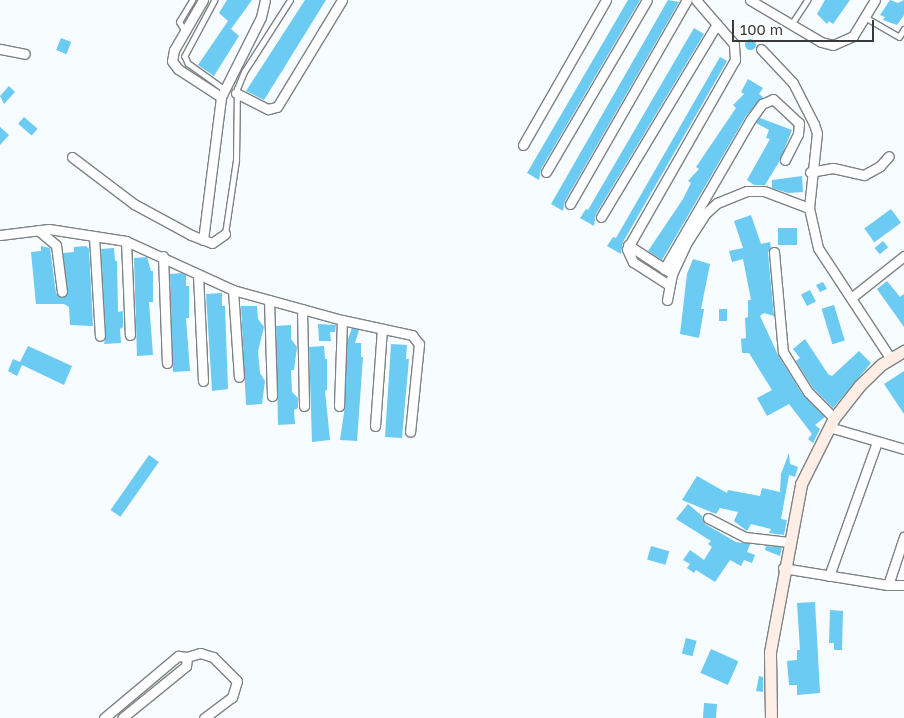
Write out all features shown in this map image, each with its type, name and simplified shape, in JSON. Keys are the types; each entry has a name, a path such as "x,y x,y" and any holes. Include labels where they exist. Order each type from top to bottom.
{"street":[{"path":"203,0 184,30 172,55 174,66 223,93"},
{"path":"203,240 223,93 261,17 264,0"},
{"path":"236,93 268,109 277,107 342,0"},
{"path":"523,145 606,0"},
{"path":"546,172 647,0"},
{"path":"570,204 687,0"},
{"path":"669,285 630,260 628,245 732,67 734,44 696,0"},
{"path":"750,0 821,42 833,45 853,36 875,0"},
{"path":"601,217 717,24"},
{"path":"0,49 25,54"},
{"path":"761,49 792,83 814,124 816,148 810,172 809,208 818,248 891,359"},
{"path":"667,300 668,272 751,119 768,100 779,103 799,123 799,131 785,160"},
{"path":"810,172 833,168 864,175 880,166 889,156"},
{"path":"72,157 134,204 203,240 212,243 226,234"},
{"path":"668,272 705,214 731,196 764,191 809,208"},
{"path":"0,235 38,230 126,241 163,256 198,275 233,290 342,320 412,335 418,341 410,432"},
{"path":"38,230 56,245 62,292"},
{"path":"94,236 100,336"},
{"path":"126,241 130,335"},
{"path":"628,245 668,272"},
{"path":"774,252 783,352 808,392 832,422 878,442 904,449"},
{"path":"163,256 167,363"},
{"path":"851,298 904,256"},
{"path":"198,275 203,381"},
{"path":"233,290 239,377"},
{"path":"269,300 272,396"},
{"path":"302,309 304,406"},
{"path":"339,406 342,320"},
{"path":"376,426 382,330"},
{"path":"771,718 770,652 783,568 801,484 832,422 860,384 904,351"},
{"path":"829,576 878,442"},
{"path":"708,518 745,537 789,542"},
{"path":"888,585 904,537"},
{"path":"783,568 888,585 904,584"},
{"path":"104,718 178,656 187,657 200,653 213,657 236,681 232,696 204,718"},
{"path":"122,718 186,666 187,657"}],"lane":[{"path":"184,30 179,22 192,0"},
{"path":"215,0 184,56 188,63 223,93"},
{"path":"226,234 236,160 236,93 244,72 290,0"},
{"path":"791,25 807,0"},
{"path":"865,17 899,37 904,29"}],"building":[{"path":"227,0 252,0 231,29 239,36 214,76 198,65 228,21 219,13"},
{"path":"305,0 326,0 264,100 246,91"},
{"path":"628,0 640,0 541,169 539,180 527,173"},
{"path":"668,0 679,2 565,201 563,211 551,204"},
{"path":"825,0 850,0 833,24 829,21 827,24 817,14"},
{"path":"890,0 898,3 904,0 904,15 897,25 883,20 885,17 880,15"},
{"path":"694,28 704,34 596,214 594,226 580,218 586,209 588,210"},
{"path":"61,38 71,42 66,54 56,50"},
{"path":"748,39 752,39 755,44 754,48 748,49 745,46 745,42"},
{"path":"720,57 727,61 623,242 621,254 607,246 613,237 616,238"},
{"path":"748,79 763,88 759,94 763,97 746,116 662,260 648,251 683,199 691,183 688,181 699,169 696,167 736,108 733,105 744,94 741,92"},
{"path":"9,86 15,92 4,104 0,96"},
{"path":"24,117 38,129 32,136 18,124"},
{"path":"760,118 792,130 779,162 765,185 754,185 747,180 770,139 766,138 769,130 756,123"},
{"path":"0,127 9,135 0,145"},
{"path":"802,176 803,192 788,193 772,188 772,180"},
{"path":"891,209 901,223 874,242 864,228"},
{"path":"751,215 761,244 770,242 771,247 768,253 774,316 764,313 760,316 778,355 803,395 825,417 815,425 820,429 813,443 808,439 812,434 789,404 767,416 757,398 772,390 749,353 742,353 741,339 746,338 745,318 748,317 748,300 751,300 743,259 732,262 729,251 743,248 734,221"},
{"path":"778,228 797,228 797,245 778,245"},
{"path":"883,241 888,247 880,254 875,248"},
{"path":"41,246 50,248 56,293 62,298 68,292 63,253 74,252 74,247 86,246 89,249 93,326 70,325 69,307 64,304 36,304 31,252 41,251"},
{"path":"114,248 115,261 117,261 118,312 123,311 123,327 120,329 121,343 104,344 106,336 101,249"},
{"path":"147,257 151,271 153,271 153,302 149,302 153,355 137,356 134,258"},
{"path":"693,259 710,264 701,309 704,309 699,338 680,334 687,274"},
{"path":"181,273 186,275 186,286 189,286 189,318 186,318 190,371 173,372 170,274"},
{"path":"887,281 900,297 904,294 904,327 877,289"},
{"path":"823,282 827,289 820,292 816,285"},
{"path":"810,290 816,302 807,306 801,295"},
{"path":"222,293 222,306 225,306 228,389 212,391 206,294"},
{"path":"834,305 845,340 832,344 822,309"},
{"path":"241,306 257,306 258,319 264,327 258,351 260,373 265,381 262,404 246,405"},
{"path":"719,309 727,309 727,321 719,321"},
{"path":"318,324 336,325 335,332 330,332 331,341 319,341"},
{"path":"291,325 291,339 297,347 294,370 291,370 292,392 298,398 298,408 294,410 295,424 278,425 276,326"},
{"path":"352,328 359,330 355,343 361,343 361,357 363,357 357,441 340,440 345,406 347,342"},
{"path":"805,339 828,374 832,376 859,351 871,363 833,408 813,388 796,361 800,358 793,349"},
{"path":"391,344 407,345 406,359 409,359 402,438 385,437"},
{"path":"28,346 72,366 64,385 22,365 17,376 8,371 13,359 20,362"},
{"path":"324,346 325,359 327,359 327,390 325,391 330,440 312,442 309,347"},
{"path":"904,371 904,414 884,384"},
{"path":"789,453 790,464 798,467 795,477 789,475 781,519 787,520 784,535 769,533 771,529 751,524 747,531 734,521 738,512 720,508 716,514 682,500 697,476 727,493 728,490 760,496 762,488 780,492 781,474"},
{"path":"149,455 159,462 120,517 111,510"},
{"path":"688,504 702,516 705,524 736,542 750,544 747,552 755,555 752,563 744,560 741,566 730,560 715,582 696,570 694,573 687,568 690,564 683,560 690,550 704,560 712,547 708,544 711,541 676,519"},
{"path":"651,546 669,551 665,565 647,559"},
{"path":"766,546 782,547 780,556 765,550"},
{"path":"815,602 820,693 797,695 797,685 789,685 787,661 797,660 797,650 800,650 797,603"},
{"path":"830,610 843,611 842,650 834,650 834,643 829,643"},
{"path":"686,638 697,641 692,656 682,653"},
{"path":"711,649 738,661 728,685 700,673"},
{"path":"759,676 763,677 763,692 756,691"},
{"path":"704,703 717,704 716,718 703,718"}]}
